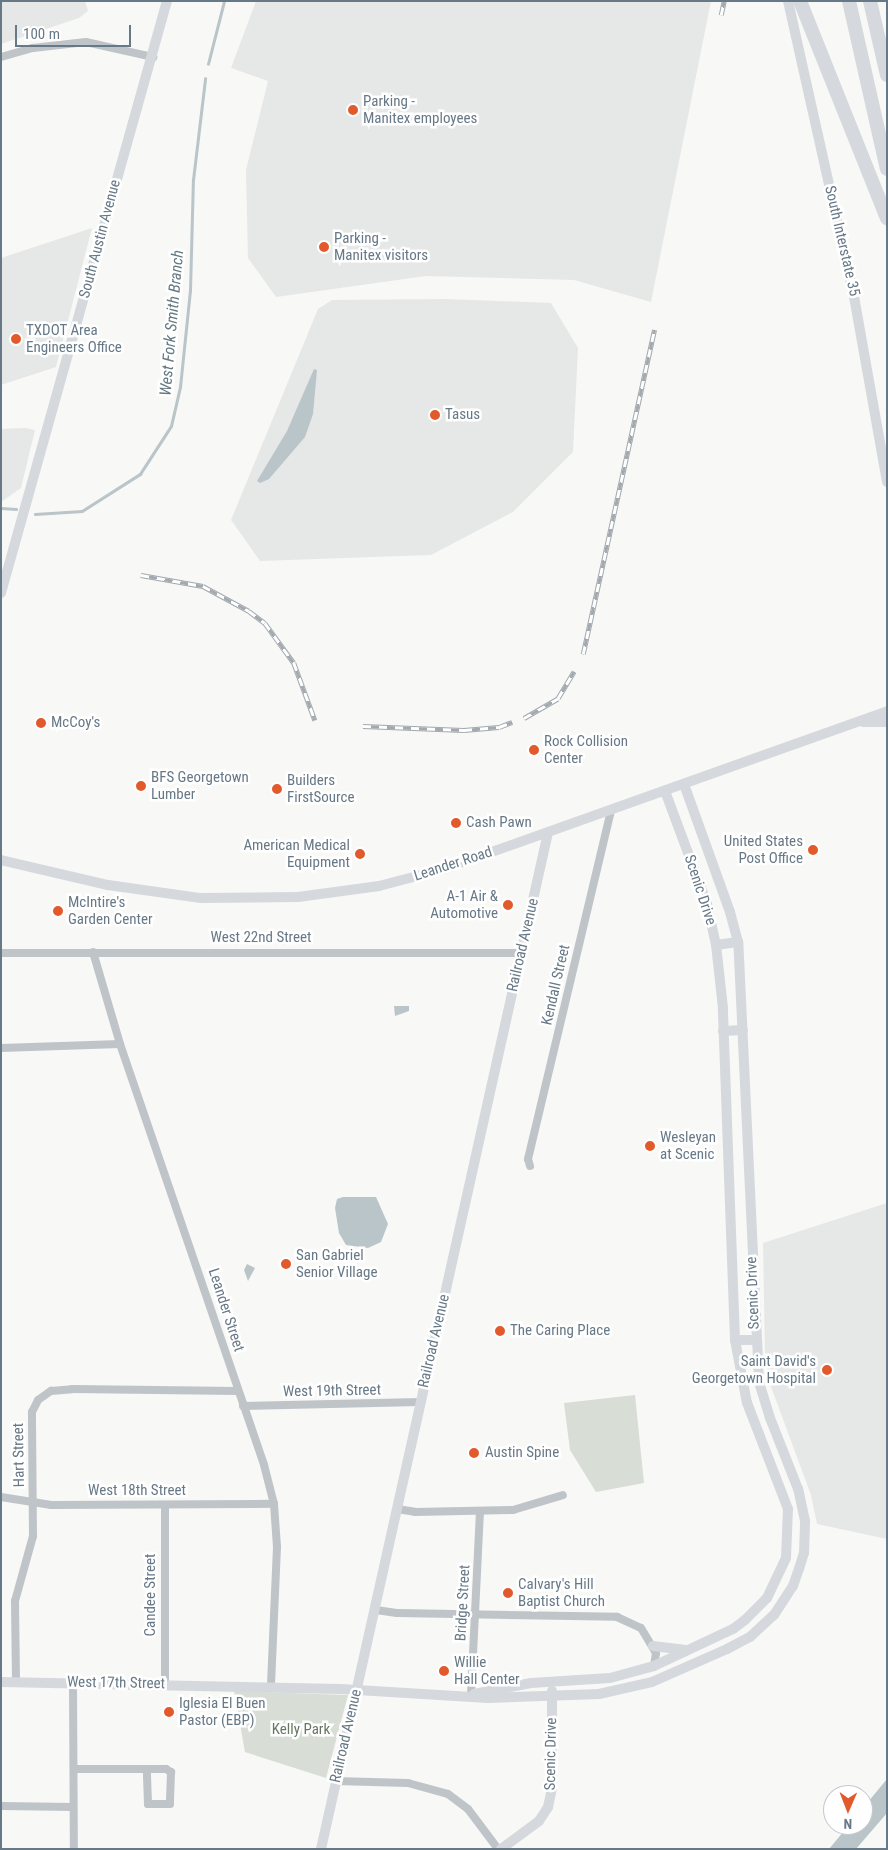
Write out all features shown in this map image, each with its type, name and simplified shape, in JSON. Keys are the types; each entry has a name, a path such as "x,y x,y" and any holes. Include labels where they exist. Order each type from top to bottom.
{"highway":[{"path":"800,1 887,218"},
{"path":"849,1 887,169"},
{"path":"870,1 887,75"}],"street":[{"name":"South Austin Avenue","path":"1,593 168,1"},
{"name":"South Interstate 35","path":"788,1 853,291 887,482"},
{"path":"1,57 33,48 86,42 153,56"},
{"name":"Leander Road","path":"1,860 108,886 169,895 247,899 298,897 400,881 548,833 852,721 887,711"},
{"path":"852,721 887,722"},
{"name":"Scenic Drive","path":"552,1696 620,1691 652,1682 750,1637 784,1602 793,1586 804,1552 805,1521 798,1489 764,1399 756,1340 738,942 728,904 684,784"},
{"name":"Scenic Drive","path":"500,1849 539,1821 548,1807 552,1683 610,1678 654,1666 733,1629 758,1609 774,1587 786,1558 788,1509 746,1402 735,1340 723,1031 716,945 706,904 665,790"},
{"name":"Kendall Street","path":"530,1166 528,1159 611,810"},
{"name":"Railroad Avenue","path":"321,1849 335,1781 376,1610 420,1402 548,833"},
{"path":"716,945 738,942"},
{"name":"Leander Street","path":"93,952 120,1044 238,1391 274,1504 277,1548 272,1687"},
{"name":"West 22nd Street","path":"1,953 521,953"},
{"path":"723,1031 743,1030"},
{"path":"1,1048 120,1044"},
{"path":"729,1161 748,1160"},
{"path":"733,1254 752,1254"},
{"path":"735,1340 756,1340"},
{"name":"Hart Street","path":"16,1682 15,1601 31,1547 33,1503 32,1412 43,1395 72,1389 238,1391"},
{"path":"746,1402 764,1399"},
{"name":"West 19th Street","path":"243,1406 420,1402"},
{"path":"397,1509 480,1512 513,1510 563,1494"},
{"name":"West 18th Street","path":"1,1497 33,1503 164,1506 274,1504"},
{"name":"Candee Street","path":"164,1506 165,1684"},
{"name":"Bridge Street","path":"471,1695 477,1614 480,1512"},
{"path":"376,1610 397,1613 617,1617 641,1628 656,1653 654,1666"},
{"path":"653,1646 676,1651 692,1648"},
{"name":"West 17th Street","path":"1,1682 165,1684 471,1695 552,1696"},
{"path":"73,1683 74,1849"},
{"name":"West 17th Street","path":"471,1695 531,1683 552,1683"},
{"path":"74,1769 147,1771 166,1769 171,1772 170,1804 148,1804 147,1771"},
{"path":"335,1781 416,1784 448,1794 468,1809 500,1849"},
{"path":"1,1806 73,1807"}],"shaded area":[{"path":"1,1 85,1 88,11 79,18 1,44"},
{"path":"256,1 711,1 651,302 574,280 426,276 276,297 248,258 246,170 268,81 231,68"},
{"path":"92,228 56,367 1,385 1,258"},
{"name":"Tasus","path":"446,299 551,303 578,348 573,452 513,512 431,555 260,561 231,520 318,309 332,300"},
{"path":"314,369 317,370 313,414 305,437 269,479 260,483 257,481 287,431"},
{"path":"25,428 35,430 21,488 1,502 1,429"},
{"path":"394,1006 409,1006 409,1011 395,1016"},
{"path":"343,1197 376,1197 388,1224 381,1242 368,1248 346,1245 339,1233 335,1208 337,1199"},
{"name":"Saint David's Georgetown Hospital","path":"887,1203 887,1539 817,1524 811,1495 770,1384 765,1356 763,1243"},
{"path":"247,1264 255,1268 248,1281 244,1270"},
{"path":"887,1779 887,1813 873,1829 873,1796"},
{"path":"841,1835 868,1835 856,1849 829,1849"}],"green space":[{"path":"635,1395 644,1483 596,1492 570,1450 564,1403"},
{"name":"Kelly Park","path":"234,1691 348,1695 326,1778 245,1752"}],"waterway":[{"name":"West Fork Smith Branch","path":"208,64 224,1"},
{"name":"West Fork Smith Branch","path":"35,514 82,511 140,474 171,426 180,387 190,291 193,180 205,79"},
{"name":"West Fork Smith Branch","path":"1,508 16,509"}],"railway":[{"path":"721,15 724,1"},
{"path":"583,654 654,330"},
{"path":"141,575 203,586 249,611 265,623 294,663 315,720"},
{"path":"524,718 558,698 574,671"},
{"path":"363,726 464,730 499,727 512,722"}],"place":[{"name":"Parking - Manitex employees","path":"353,110"},
{"name":"Parking - Manitex visitors","path":"324,247"},
{"name":"TXDOT Area Engineers Office","path":"16,339"},
{"name":"Tasus","path":"435,415"},
{"name":"McCoy's","path":"41,723"},
{"name":"Rock Collision Center","path":"534,750"},
{"name":"BFS Georgetown Lumber","path":"141,786"},
{"name":"Builders FirstSource","path":"277,789"},
{"name":"Cash Pawn","path":"456,823"},
{"name":"United States Post Office","path":"813,850"},
{"name":"American Medical Equipment","path":"360,854"},
{"name":"A-1 Air & Automotive","path":"508,905"},
{"name":"McIntire's Garden Center","path":"58,911"},
{"name":"Wesleyan at Scenic","path":"650,1146"},
{"name":"San Gabriel Senior Village","path":"286,1264"},
{"name":"The Caring Place","path":"500,1331"},
{"name":"Saint David's Georgetown Hospital","path":"827,1370"},
{"name":"Austin Spine","path":"474,1453"},
{"name":"Calvary's Hill Baptist Church","path":"508,1593"},
{"name":"Willie Hall Center","path":"444,1671"},
{"name":"Iglesia El Buen Pastor (EBP)","path":"169,1712"}]}
